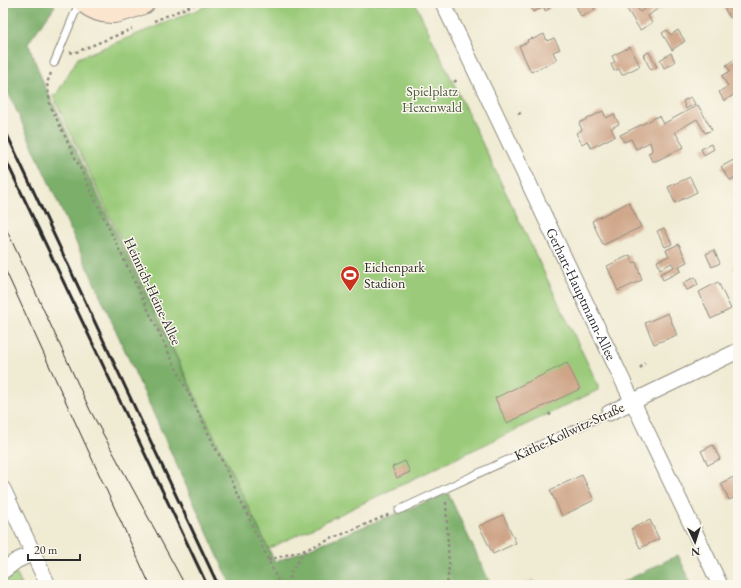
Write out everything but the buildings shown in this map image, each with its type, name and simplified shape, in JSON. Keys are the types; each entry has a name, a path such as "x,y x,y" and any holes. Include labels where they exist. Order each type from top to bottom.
{"street":[{"path":"85,3 95,10 114,13 144,3"},
{"name":"Gerhart-Hauptmann-Allee","path":"443,3 720,585"},
{"name":"Käthe-Kollwitz-Straße","path":"609,413 738,351"},
{"path":"3,489 48,585"},
{"path":"3,570 16,561 33,553"}],"lane":[{"path":"54,63 79,3"},
{"name":"Käthe-Kollwitz-Straße","path":"399,510 609,413"}],"path":[{"name":"Heinrich-Heine-Allee","path":"54,63 48,83 50,104 174,366 229,475 280,585"},
{"path":"518,114 523,112"},
{"path":"640,368 645,363"},
{"path":"550,413 552,418"},
{"path":"446,488 449,566 448,585"},
{"path":"268,560 305,550 399,510"},
{"path":"288,585 291,572 305,550"}],"green space":[{"path":"3,3 53,3 55,6 28,43 43,82 275,562 448,493 491,585 231,585 3,81"},
{"name":"Eichenpark Stadion","path":"214,3 415,3 598,385 598,390 268,549 53,96 56,95 78,58"},
{"path":"678,555 692,585 617,585"},
{"path":"16,573 22,585 3,585 3,583"}],"tram line":[{"path":"3,222 90,410 185,585"},
{"path":"3,265 150,585"}],"railway":[{"path":"3,126 218,585"},
{"path":"3,154 207,585"}],"place":[{"name":"Eichenpark Stadion","path":"350,292"}],"park label":[{"name":"Spielplatz Hexenwald","path":"432,100"}]}
